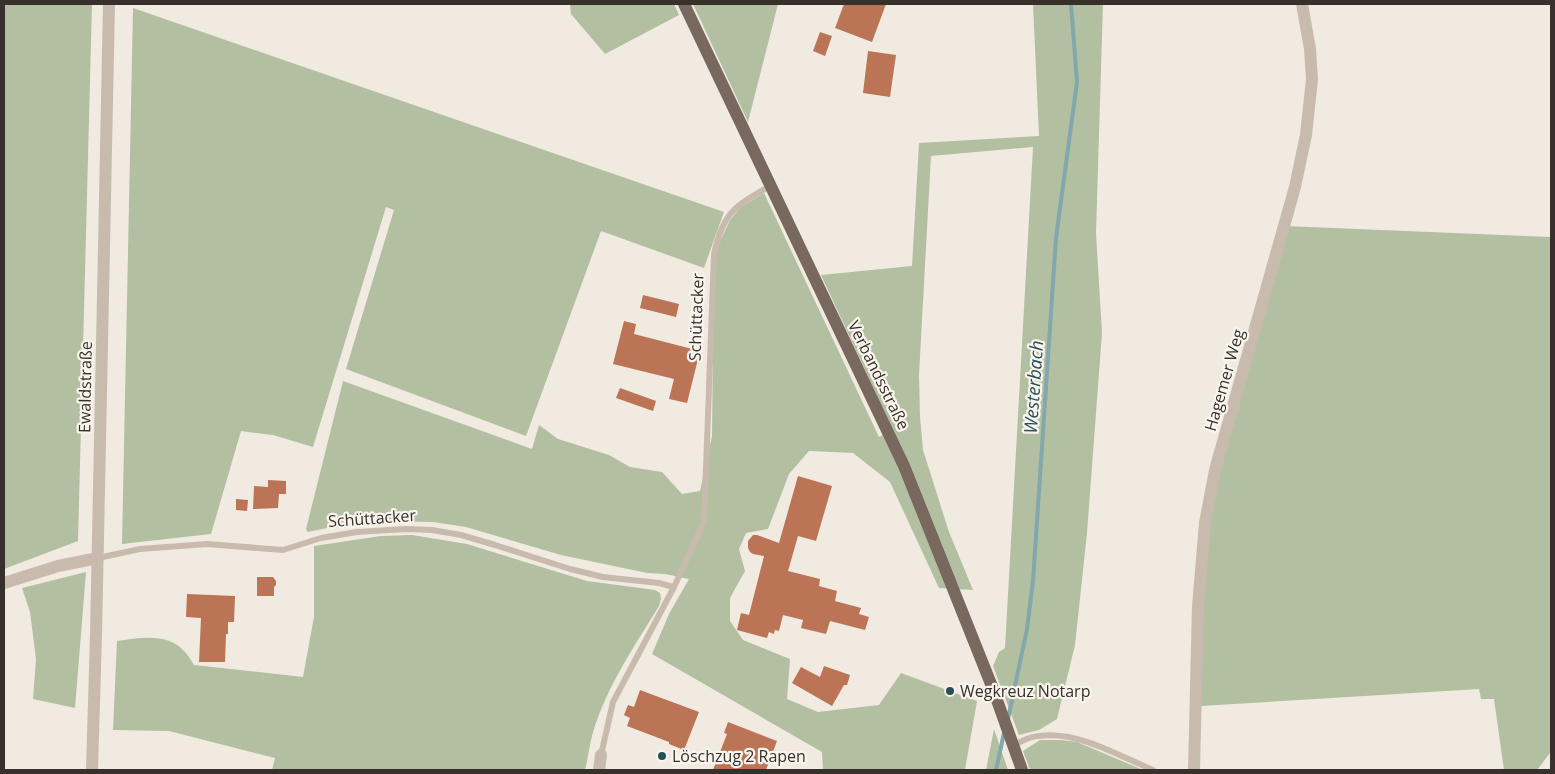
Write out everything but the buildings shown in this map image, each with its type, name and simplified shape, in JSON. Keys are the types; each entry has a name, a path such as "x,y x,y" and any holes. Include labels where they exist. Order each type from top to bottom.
{"main road":[{"name":"Verbandsstraße","path":"684,4 904,466 980,656 1022,770"}],"street":[{"name":"Ewaldstraße","path":"92,770 109,4"},
{"name":"Hagemer Weg","path":"1194,770 1198,606 1205,523 1215,470 1295,187 1306,135 1312,79 1310,49 1302,4"},
{"path":"4,583 58,566 98,558"},
{"name":"Schüttacker","path":"599,770 601,755"}],"lane":[{"name":"Schüttacker","path":"601,755 613,702 674,588 704,522 714,254 717,242 724,222 732,211 746,199 770,186"},
{"name":"Schüttacker","path":"98,558 140,549 207,544 283,550 321,538 357,532 406,529 432,530 487,542 570,570 595,576 660,583 674,588"},
{"path":"1013,745 1036,736 1059,735 1077,738 1153,770"}],"green space":[{"path":"4,4 92,4 78,541 4,569"},
{"path":"570,4 674,4 679,15 605,54 571,14"},
{"path":"693,4 778,4 748,122"},
{"path":"1033,4 1103,4 1096,233 1102,333 1087,533 1075,645 1057,719 1039,730 1019,735 993,666 999,652 1005,648 1033,147 931,156 919,375 923,450 949,532 973,590 939,588 890,482 853,453 809,451 789,474 768,529 746,533 739,549 745,571 730,598 730,621 743,640 790,659 787,699 818,712 879,705 901,673 977,701 965,770 823,770 822,752 652,654 669,614 689,579 665,574 647,573 561,555 466,527 433,522 374,521 308,532 306,529 343,381 532,449 539,425 558,439 609,455 630,467 662,472 682,494 700,491 712,436 714,254 730,220 741,207 764,193 879,437 893,430 821,275 912,266 919,143 1039,136"},
{"path":"133,8 724,212 704,268 601,231 526,436 346,369 394,210 386,207 313,447 273,435 241,431 211,534 122,544"},
{"path":"1285,226 1551,237 1551,747 1550,753 1537,770 1504,770 1494,699 1481,699 1479,689 1201,706 1201,605 1209,523 1219,471"},
{"path":"412,535 467,544 587,581 655,590 660,593 659,606 630,653 604,702 592,736 585,770 272,770 275,758 169,731 113,730 117,641 144,638 162,639 178,646 194,665 303,677 314,617 314,546 381,536"},
{"path":"86,572 75,708 33,699 36,659 30,612 22,588"},
{"path":"994,729 1008,770 986,770"},
{"path":"1040,740 1077,742 1143,770 1030,770 1023,751"}],"waterway":[{"name":"Westerbach","path":"1008,719 1027,629 1033,581 1056,238 1077,82 1071,4"},
{"name":"Westerbach","path":"996,770 1004,733"}],"place":[{"name":"Wegkreuz Notarp","path":"950,691"},
{"name":"Löschzug 2 Rapen","path":"662,756"}]}
